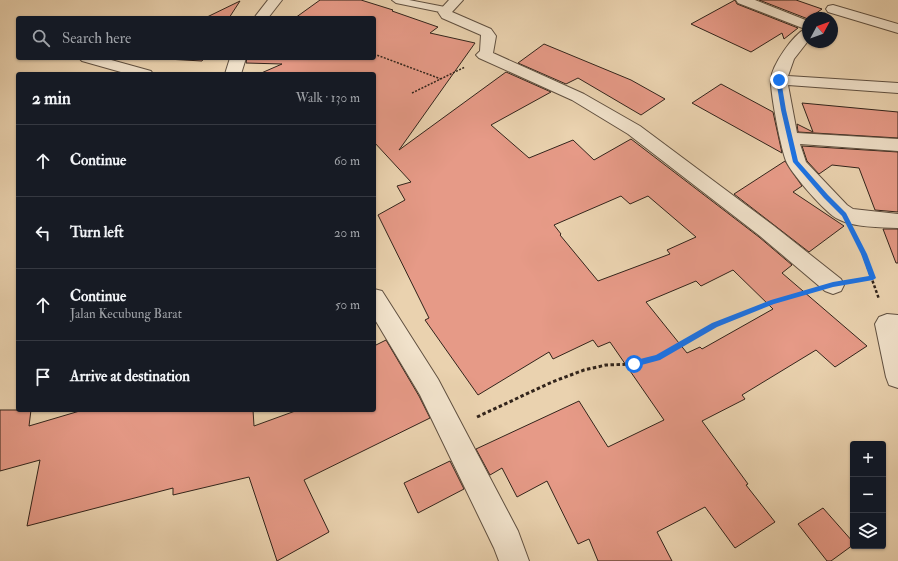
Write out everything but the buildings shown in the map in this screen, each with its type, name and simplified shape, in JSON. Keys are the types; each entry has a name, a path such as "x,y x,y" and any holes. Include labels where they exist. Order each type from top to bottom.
{"street":[{"path":"263,16 275,0"},
{"path":"743,0 802,24"},
{"path":"451,5 445,12 447,15 486,32 489,36 487,51 484,55 578,97 634,130 833,284"},
{"path":"829,9 898,29"},
{"path":"802,39 788,54 779,80 796,162 822,193 844,214 898,221"},
{"path":"94,60 138,72"},
{"path":"234,72 237,60"},
{"path":"779,80 898,88"},
{"path":"791,138 898,145"},
{"path":"376,301 429,387 507,542 514,561"},
{"path":"892,325 898,377"}],"lane":[{"path":"396,0 451,5"}],"path":[{"path":"376,55 441,79"},
{"path":"412,93 484,55"},
{"path":"844,214 864,254 892,325"},
{"path":"451,430 552,382 584,370 606,365 634,364 658,358 715,325 773,302 833,284 873,278"}],"route":[{"path":"634,364 658,358 715,325 773,302 833,284 873,278 864,254 844,214 826,197 796,162 779,80"}]}
